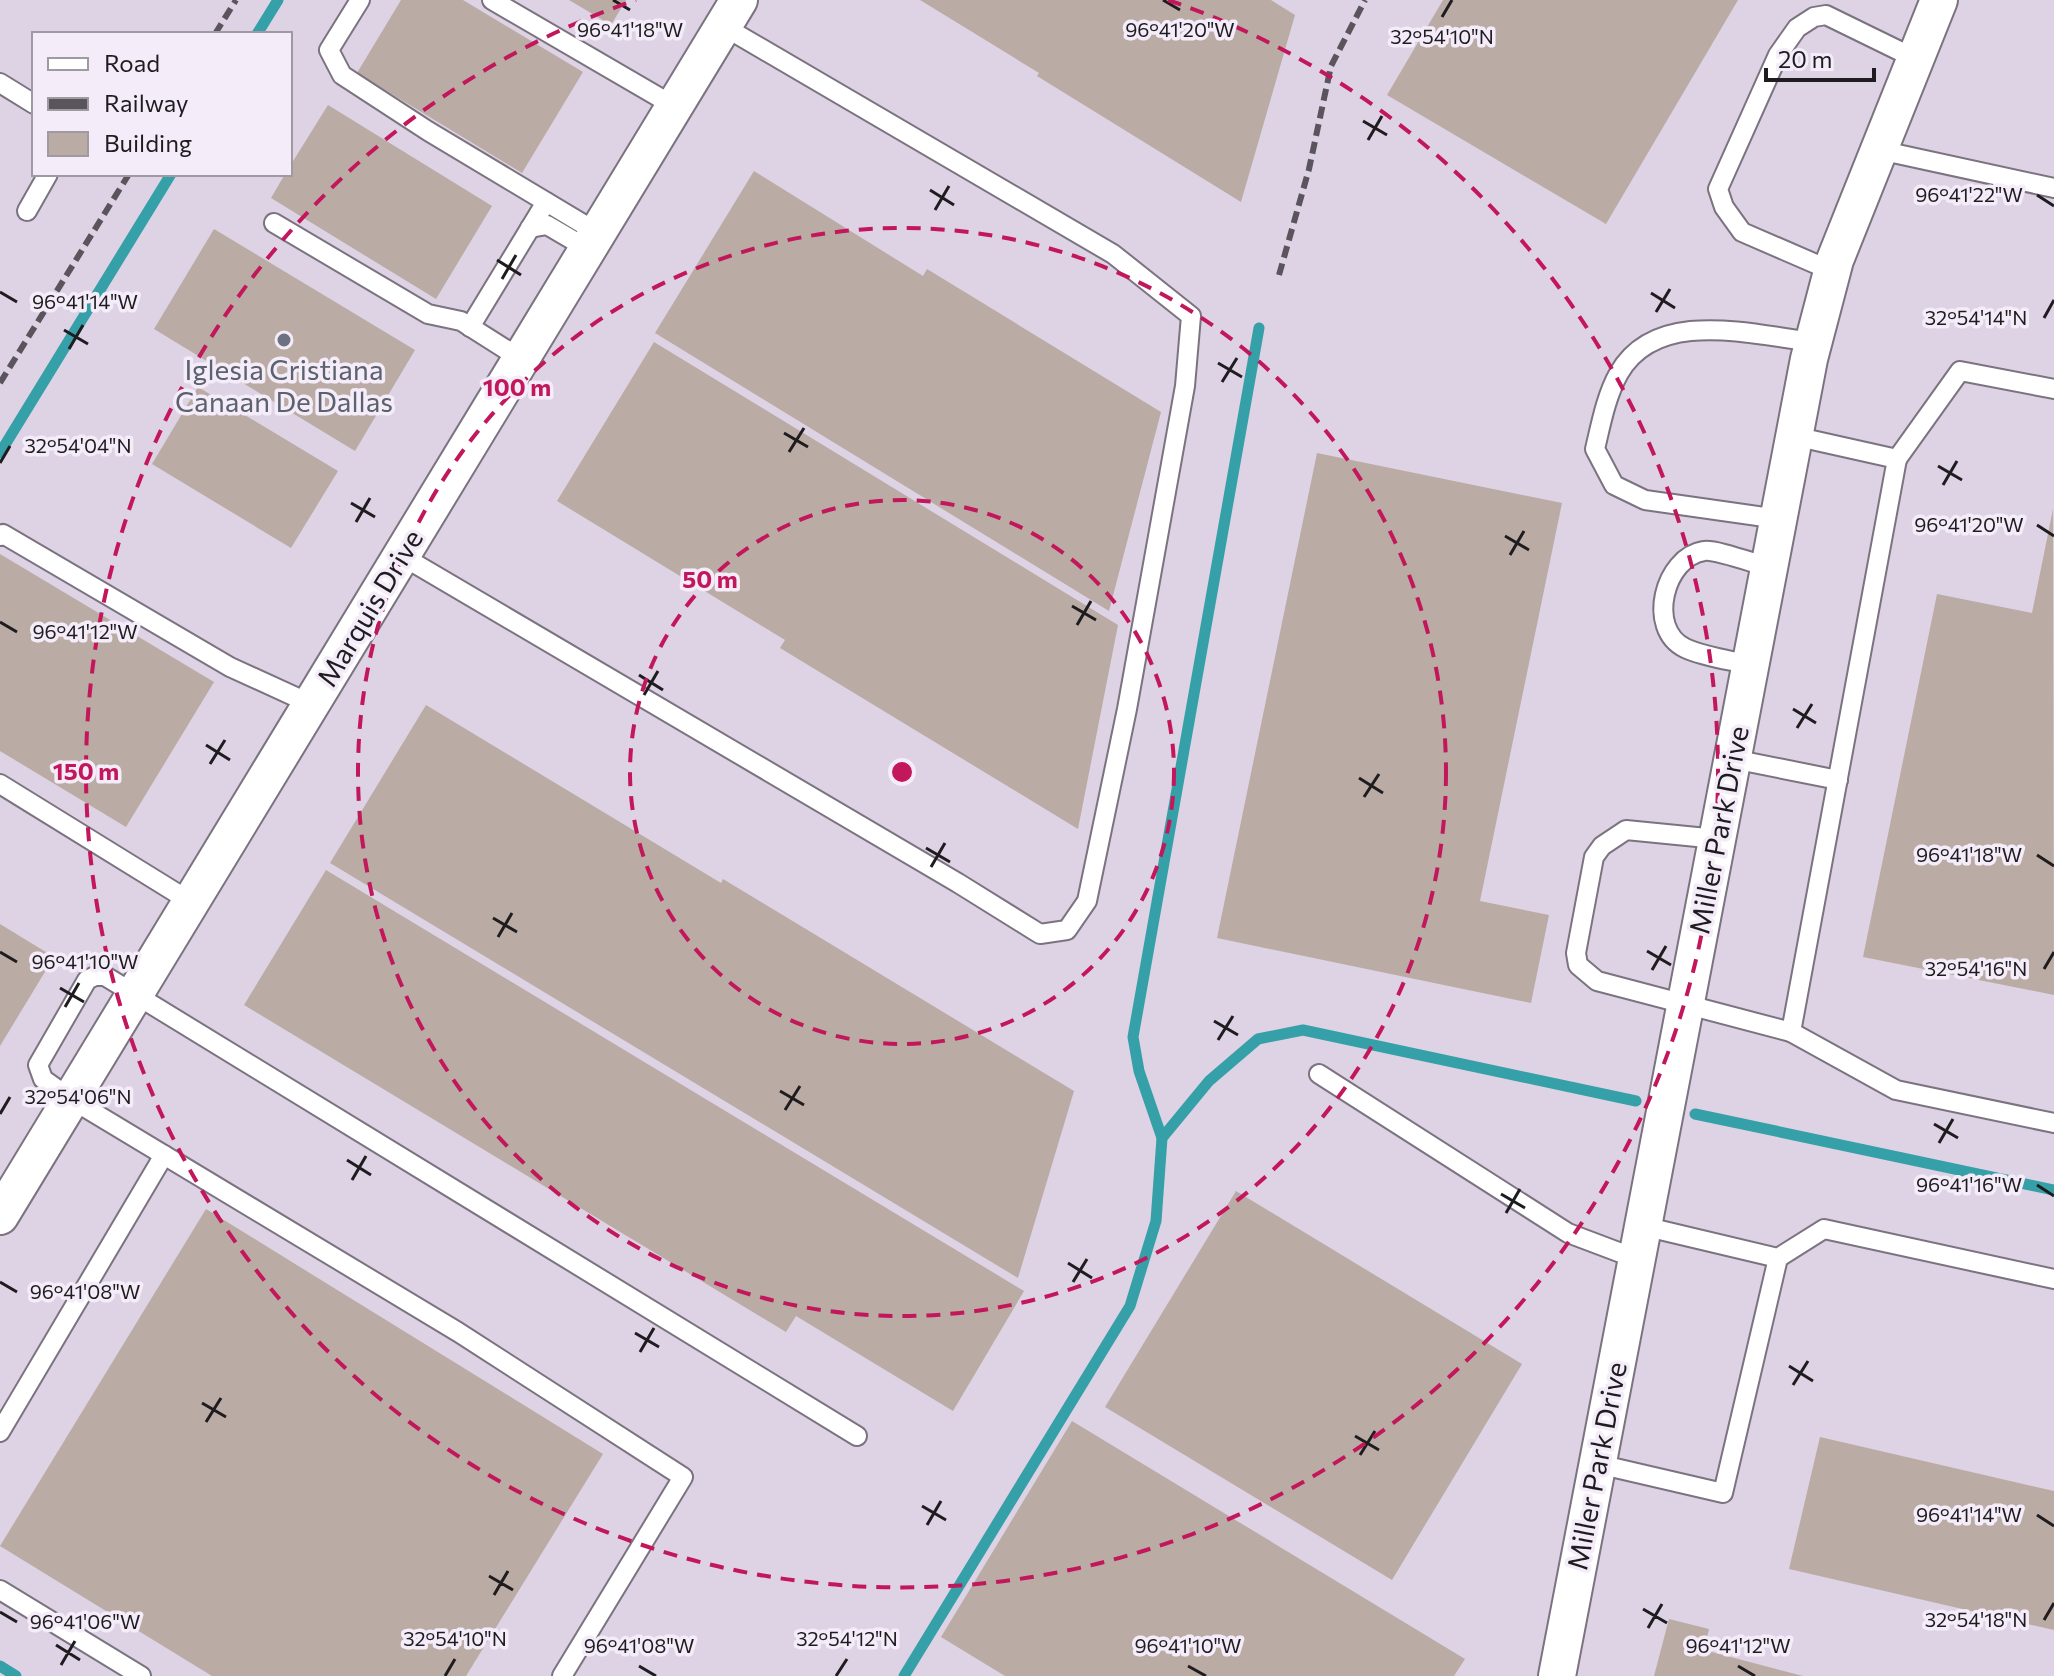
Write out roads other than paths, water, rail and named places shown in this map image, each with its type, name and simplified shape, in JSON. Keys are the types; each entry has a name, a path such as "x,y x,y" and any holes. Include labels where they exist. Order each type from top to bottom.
{"street":[{"name":"Miller Park Drive","path":"1557,1676 1814,342 1832,271 1939,0"},
{"name":"Marquis Drive","path":"0,1216 731,13"}],"lane":[{"path":"360,0 329,50 342,75 546,202 593,241"},
{"path":"492,0 674,106"},
{"path":"402,556 1040,934 1067,930 1087,901 1127,709 1179,417 1191,316 1113,254 731,13"},
{"path":"1832,271 1742,232 1733,224 1718,189 1778,55 1797,28 1826,15 1916,59"},
{"path":"0,83 32,103"},
{"path":"1879,150 2054,188"},
{"path":"27,211 47,176"},
{"path":"470,327 546,202"},
{"path":"274,223 428,314 461,321 521,359"},
{"path":"530,228 547,225 593,241"},
{"path":"1779,519 1645,500 1614,485 1595,449 1606,405 1619,373 1637,348 1668,333 1711,329 1814,342"},
{"path":"1791,1032 1897,459 1960,371 2054,389"},
{"path":"1794,436 1897,459"},
{"path":"0,536 3,534 230,667 311,704"},
{"path":"1751,665 1685,648 1676,640 1669,630 1664,612 1667,583 1687,558 1705,550 1769,567"},
{"path":"1733,759 1838,780"},
{"path":"0,784 191,902"},
{"path":"1717,839 1626,830 1602,846 1594,857 1576,953 1578,965 1597,981 1791,1032 1896,1090 2054,1123"},
{"path":"562,1676 683,1477 458,1332 71,1099 43,1079 38,1065 87,980 105,976 857,1436"},
{"path":"1319,1074 1568,1233 1778,1258 1824,1229 2054,1279"},
{"path":"0,1432 164,1155"},
{"path":"1598,1464 1723,1493 1778,1258"},
{"path":"0,1590 141,1676"}],"waterway":[{"path":"258,32 278,0"},
{"path":"0,453 170,176"},
{"path":"1162,1138 1139,1071 1133,1037 1259,328"},
{"path":"904,1676 1130,1306 1156,1221 1162,1138 1209,1081 1258,1039 1303,1030 1636,1101"},
{"path":"1695,1114 2054,1190"},
{"path":"0,1666 16,1676"}],"railway":[{"path":"216,32 236,0"},
{"path":"1279,275 1309,169 1331,66 1365,0"},
{"path":"0,383 128,176"}],"place":[{"name":"Iglesia Cristiana Canaan De Dallas","path":"284,340"}]}
